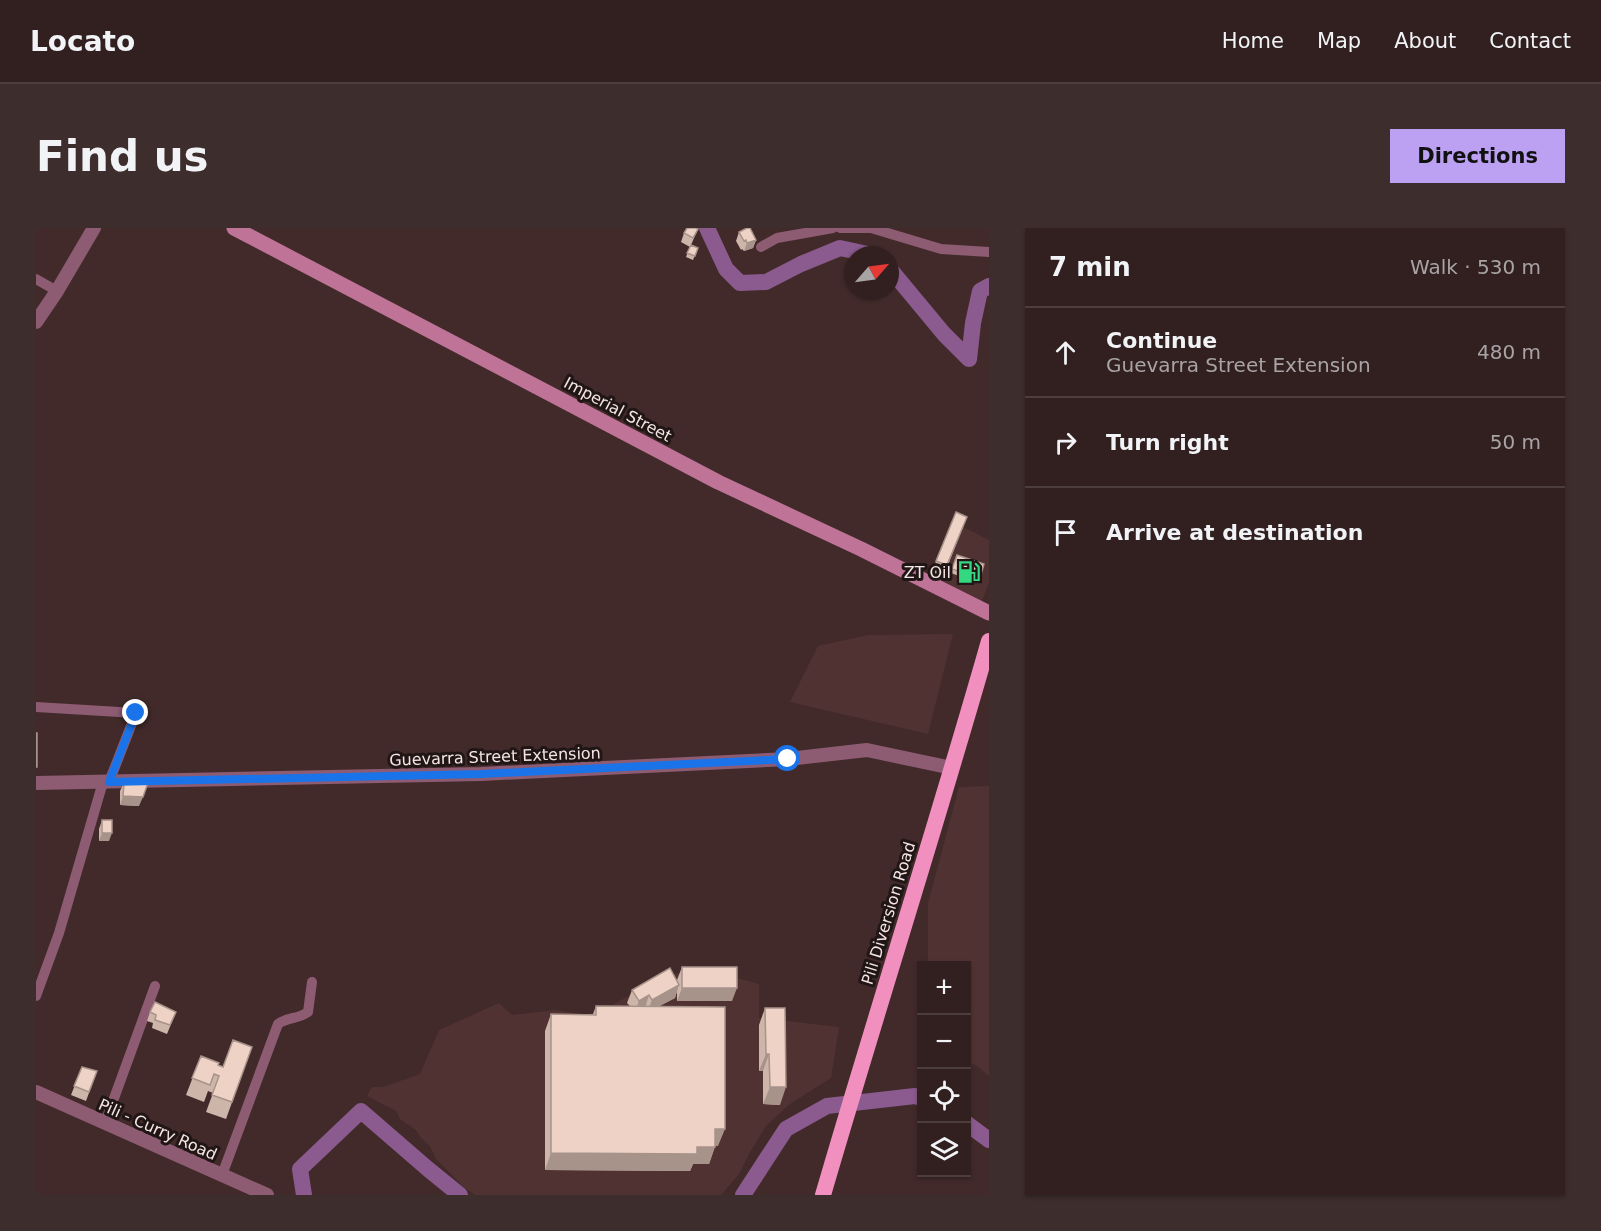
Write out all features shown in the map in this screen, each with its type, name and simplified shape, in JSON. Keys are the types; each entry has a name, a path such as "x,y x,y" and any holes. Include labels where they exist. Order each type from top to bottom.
{"highway":[{"name":"Pili Diversion Road","path":"823,1195 989,641"}],"main road":[{"name":"Imperial Street","path":"234,228 718,482 861,549 989,613"}],"street":[{"path":"36,322 94,228"},
{"path":"761,247 777,238 833,228"},
{"path":"840,228 871,228 941,249 989,252"},
{"path":"36,279 57,291"},
{"path":"36,707 136,713 106,782 59,933 36,996"},
{"name":"Guevarra Street Extension","path":"36,783 481,774 788,759 867,750 952,768"},
{"path":"222,1175 279,1024 286,1019 301,1018 308,1012 312,982"},
{"path":"105,1123 155,986"},
{"name":"Pili - Curry Road","path":"36,1092 267,1195"}],"shaded area":[{"path":"951,521 989,540 989,582 982,601 929,577"},
{"path":"953,634 928,734 790,702 818,646 868,635"},
{"path":"989,786 989,1076 976,1065 971,1064 971,961 928,961 928,903 959,787"},
{"path":"701,968 759,984 759,1018 839,1027 831,1078 790,1104 766,1126 739,1174 721,1195 475,1195 436,1159 430,1146 416,1130 400,1119 396,1111 367,1096 372,1087 383,1087 420,1074 439,1030 499,1003 512,1015 555,1010 593,1016 664,976"}],"building":[{"path":"687,228 698,229 693,238 684,233"},
{"path":"750,228 756,240 747,243 739,232"},
{"path":"691,245 698,248 695,256 687,253"},
{"path":"956,512 967,517 947,565 936,561"},
{"path":"957,555 984,564 980,578 952,569"},
{"path":"37,733 37,767 36,767"},
{"path":"149,780 143,797 123,796 124,783"},
{"path":"102,820 112,820 112,833 102,833"},
{"path":"682,967 737,967 737,988 682,988"},
{"path":"670,968 679,985 652,1000 649,995 639,1001 632,990"},
{"path":"155,1002 176,1012 170,1025 155,1020 156,1015 150,1012"},
{"path":"596,1006 725,1007 725,1129 715,1129 715,1147 697,1147 697,1154 551,1153 551,1014 596,1015"},
{"path":"765,1008 785,1008 786,1087 770,1087 769,1054 766,1054"},
{"path":"233,1040 252,1047 232,1102 212,1095 219,1076 214,1074 210,1085 192,1078 201,1056 223,1067"},
{"path":"82,1067 97,1071 89,1092 74,1086"}],"waterway":[{"path":"707,228 726,269 740,283 766,282 801,264 840,248 845,249"},
{"path":"899,280 944,334 969,359 973,323 980,291 989,286"},
{"path":"743,1195 786,1129 827,1106 917,1097"},
{"path":"304,1195 300,1169 361,1111 460,1195"},
{"path":"971,1127 989,1140"}],"place":[{"name":"ZT Oil","path":"969,572"}],"route":[{"path":"136,713 109,782 481,774 788,759"}]}
